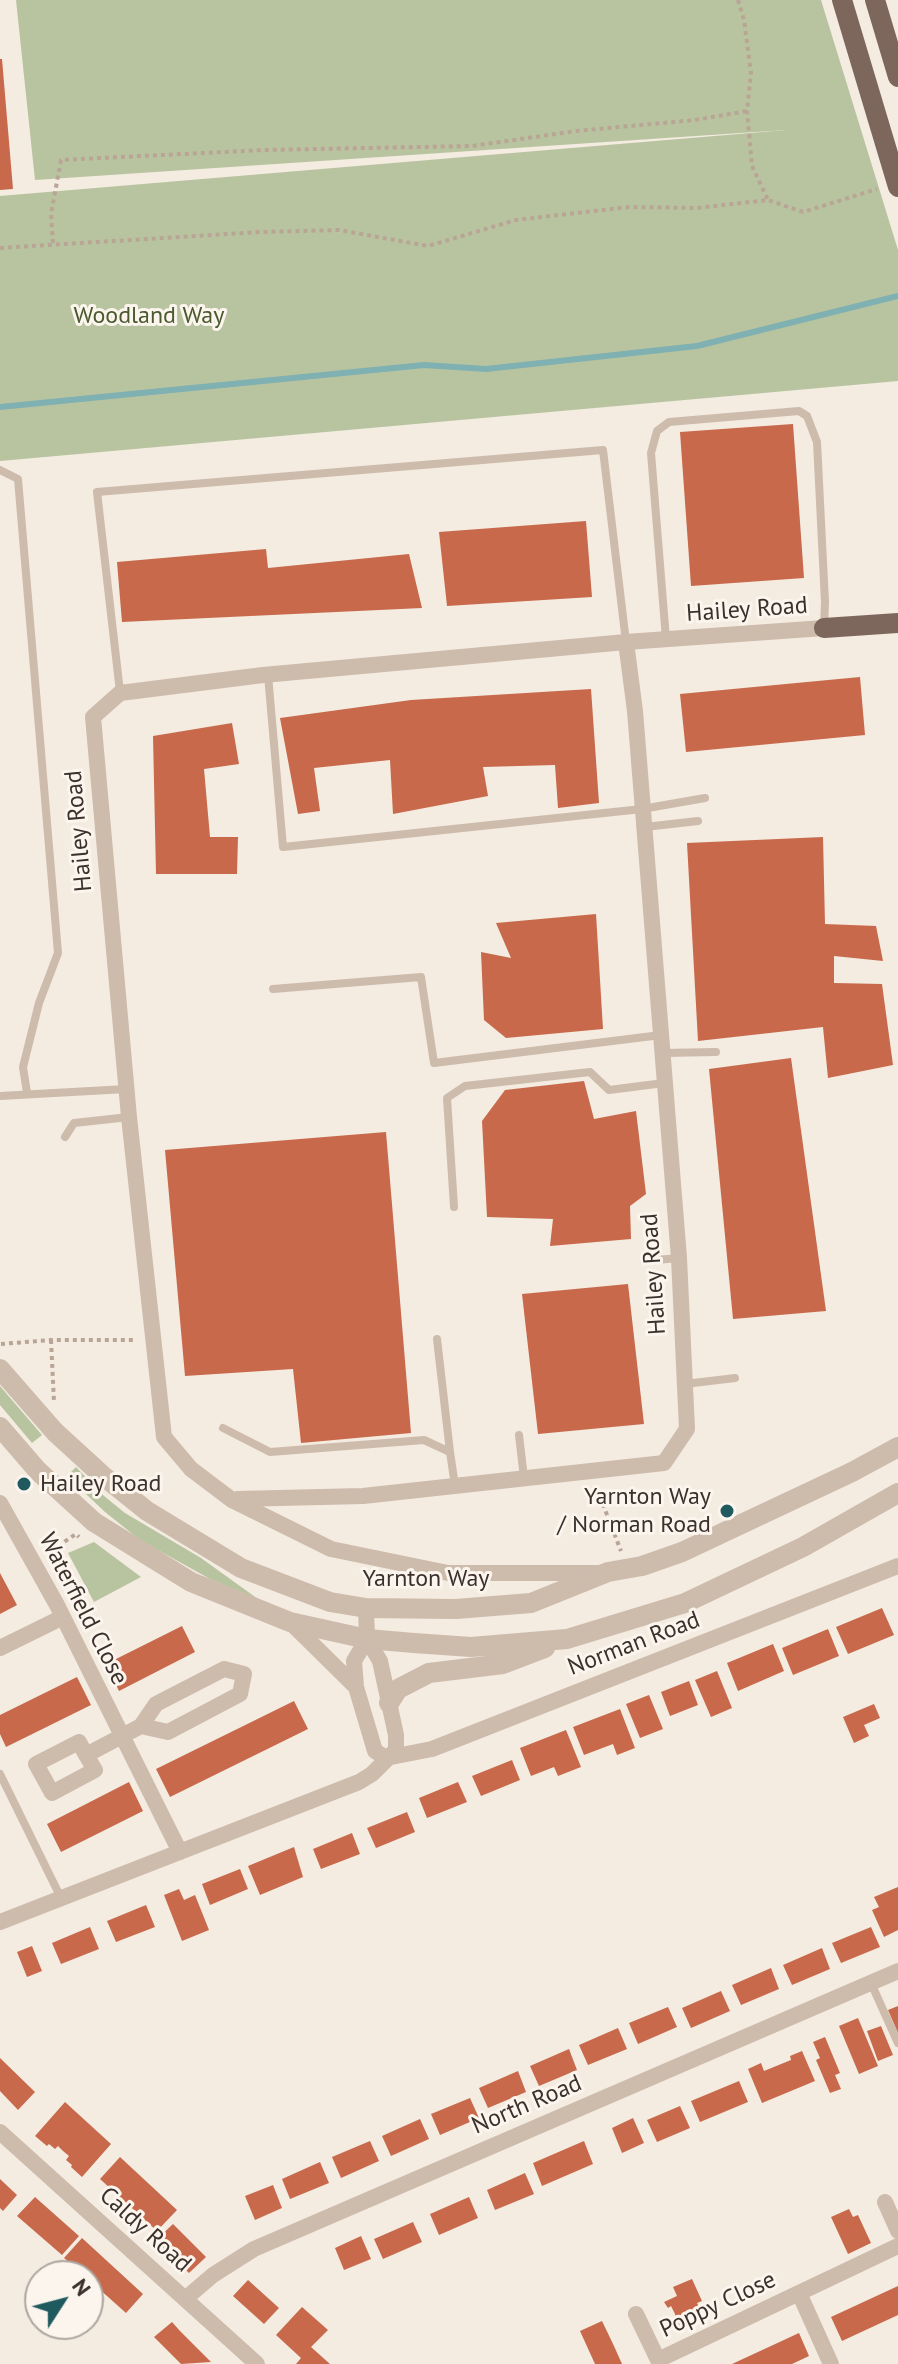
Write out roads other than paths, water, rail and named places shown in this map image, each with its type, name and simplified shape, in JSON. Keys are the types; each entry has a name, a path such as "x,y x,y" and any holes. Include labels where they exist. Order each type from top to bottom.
{"main road":[{"path":"842,0 892,187"},
{"path":"875,0 898,77"},
{"path":"824,628 898,623"}],"street":[{"name":"Hailey Road","path":"608,1572 448,1573 331,1549 232,1500 191,1469 164,1437 129,1117 93,717 120,693 268,675 626,642 824,628"},
{"name":"Hailey Road","path":"232,1500 363,1496 664,1463 687,1429 679,1258 635,711 626,642"},
{"name":"Yarnton Way","path":"0,1369 55,1432 147,1511 241,1568 330,1602 366,1608 456,1609 531,1603 608,1572 642,1566 682,1552 898,1447"},
{"path":"0,1427 38,1471 94,1522 191,1582 290,1622 367,1639 471,1647 567,1639"},
{"path":"389,1703 398,1689 429,1673 503,1664 567,1639 685,1603 803,1547 898,1493"},
{"name":"Waterfield Close","path":"0,1503 63,1617 180,1852"},
{"name":"Norman Road","path":"0,1922 359,1782 381,1767 386,1758 432,1749 898,1566"},
{"path":"366,1608 367,1639 380,1661 396,1735 396,1750 386,1758 375,1751 356,1687 354,1661 367,1639"},
{"path":"0,1648 63,1617"},
{"path":"290,1622 356,1687"},
{"name":"Waterfield Close","path":"86,1755 141,1726 156,1704 224,1669 244,1674 240,1694 168,1732 141,1726"},
{"name":"North Road","path":"185,2299 213,2275 254,2249 898,1971"},
{"name":"Caldy Road","path":"0,2132 257,2364"},
{"path":"885,2202 898,2231"},
{"name":"Poppy Close","path":"636,2314 659,2362 898,2246"},
{"name":"Poppy Close","path":"799,2293 831,2364"}],"lane":[{"path":"666,639 651,453 657,431 669,422 799,411 807,416 817,442 824,628"},
{"path":"120,693 97,492 603,450 626,642"},
{"path":"0,470 18,479 58,953 39,1003 23,1067 27,1093"},
{"path":"268,675 283,847 642,809 705,798"},
{"path":"644,827 698,821"},
{"path":"273,989 421,977 434,1063 661,1035"},
{"path":"662,1053 716,1052"},
{"path":"454,1207 447,1098 465,1086 590,1072 609,1090 664,1083"},
{"path":"0,1096 127,1089"},
{"path":"65,1137 74,1123 129,1117"},
{"path":"644,1261 679,1258"},
{"path":"437,1339 456,1486"},
{"path":"685,1384 735,1378"},
{"path":"223,1428 270,1452 424,1440 450,1452"},
{"path":"519,1435 524,1478"},
{"path":"0,1774 61,1898"},
{"path":"871,1983 898,2043"}],"waterway":[{"path":"0,407 424,365 486,369 697,346 898,296"}],"place":[{"name":"Hailey Road","path":"24,1484"},
{"name":"Yarnton Way / Norman Road","path":"727,1511"}],"park label":[{"name":"Woodland Way","path":"149,316"}]}
